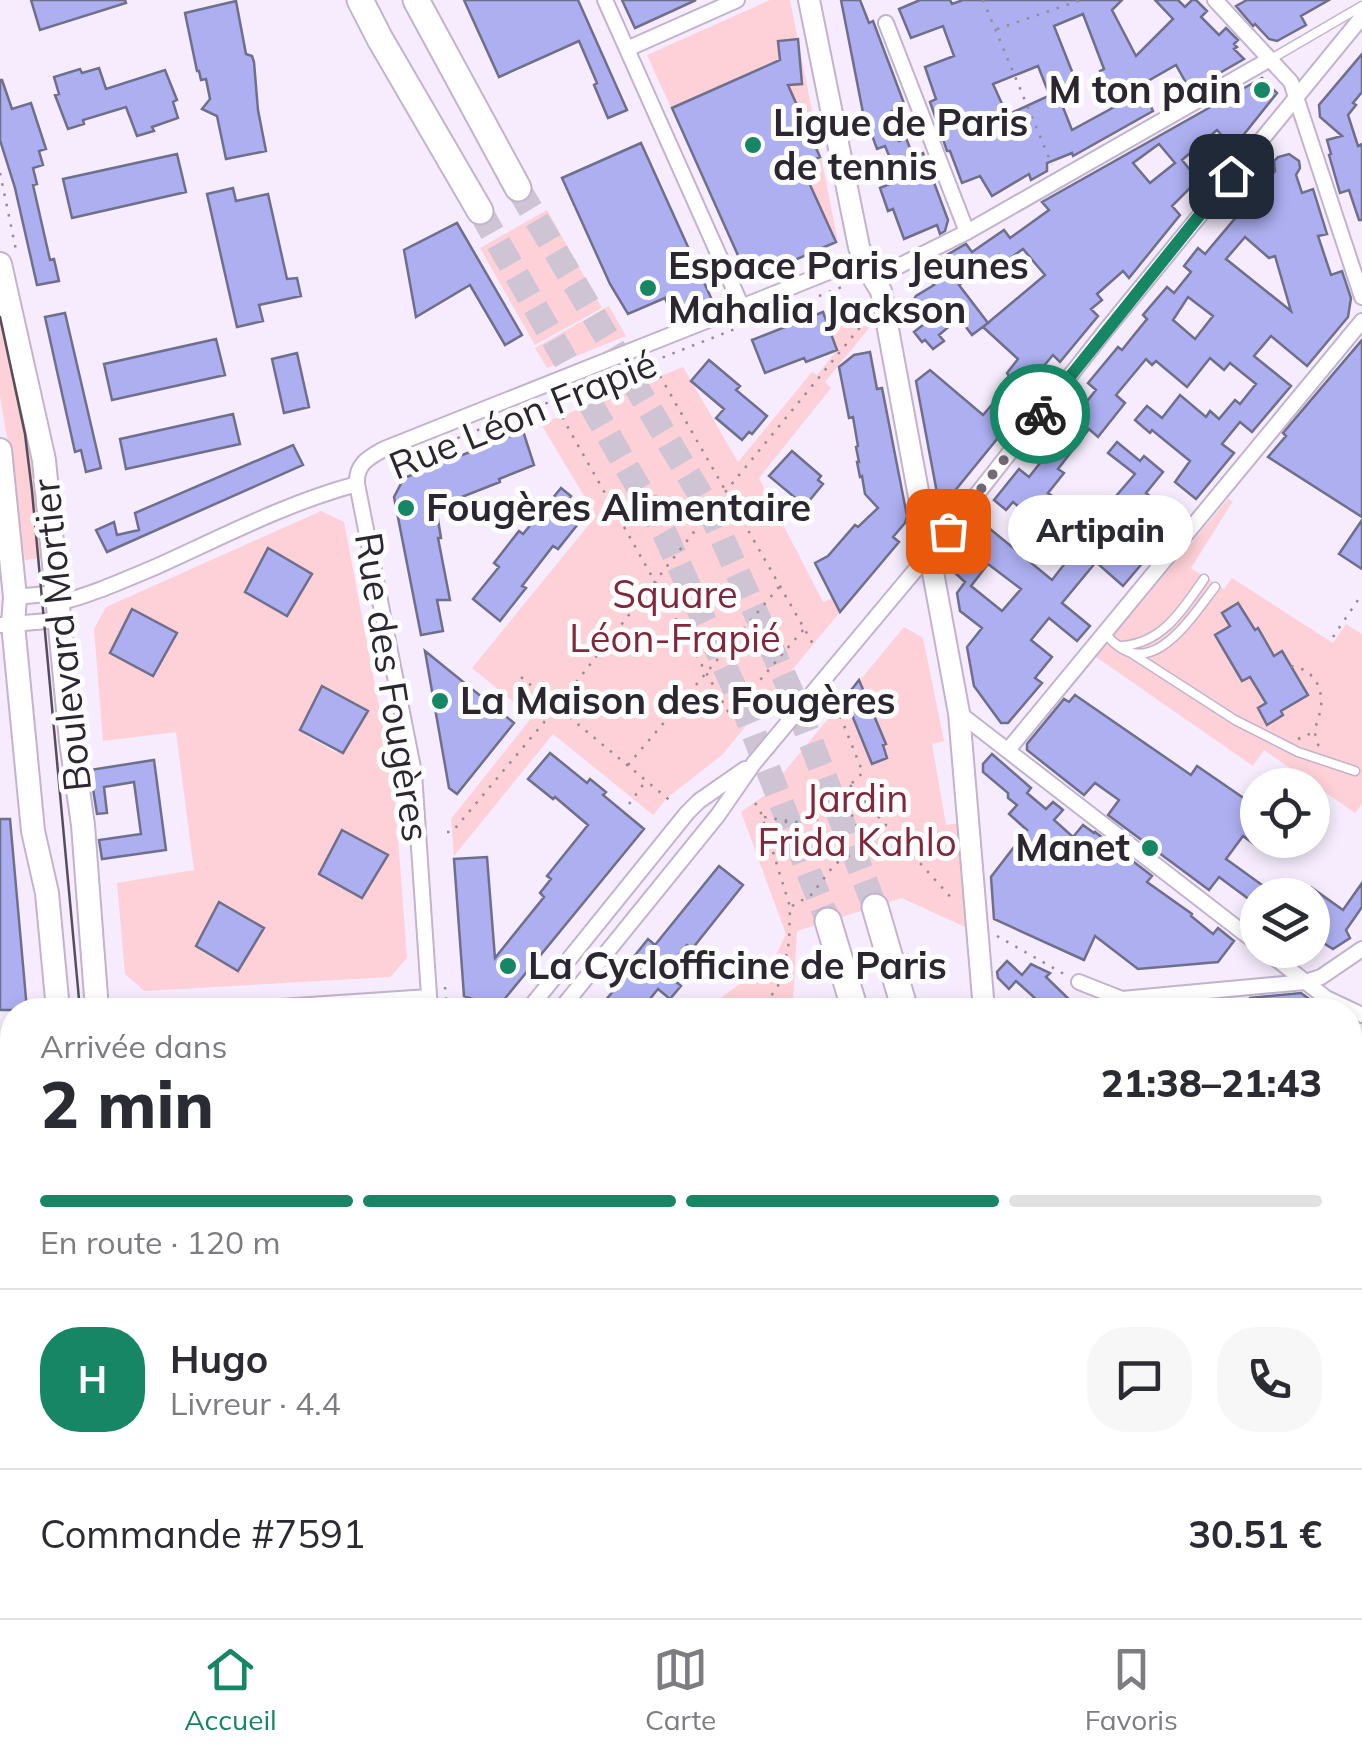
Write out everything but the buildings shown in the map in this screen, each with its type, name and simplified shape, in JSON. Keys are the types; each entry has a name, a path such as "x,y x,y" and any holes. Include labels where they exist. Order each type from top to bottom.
{"highway":[{"path":"360,0 480,212"},
{"path":"416,0 518,188"},
{"path":"874,907 901,998"},
{"path":"828,921 851,998"}],"main road":[{"name":"Boulevard Mortier","path":"0,264 44,460 96,998"},
{"name":"Boulevard Mortier","path":"0,450 15,598 6,625 32,822 47,893 57,998"}],"street":[{"path":"606,0 742,307"},
{"path":"627,49 737,0"},
{"path":"809,0 859,247 866,268 881,291 959,712 983,998"},
{"path":"1215,0 1291,82 1362,297"},
{"path":"570,998 718,816 754,763 930,552 1118,314 1362,17"},
{"path":"886,22 967,232"},
{"path":"866,268 893,270 967,232 1270,59"},
{"name":"Rue Léon Frapié","path":"357,484 357,470 384,449 834,270 866,268"},
{"path":"1008,750 1112,640 1362,321"},
{"path":"6,625 126,580 300,503 357,484"},
{"name":"Rue des Fougères","path":"357,484 414,773 430,998"},
{"path":"15,598 58,605"},
{"path":"959,712 1240,930"},
{"path":"538,998 687,813 754,763"},
{"path":"1133,998 1305,982 1321,977 1362,950"},
{"path":"1288,968 1326,998"},
{"path":"1078,982 1119,998"}],"lane":[{"path":"1270,59 1362,6"},
{"path":"1112,640 1132,645 1154,637 1178,614 1204,579"},
{"path":"1131,653 1160,649 1215,587"},
{"path":"1112,640 1235,720 1298,752 1355,770"}],"path":[{"path":"984,0 1059,180"},
{"path":"996,30 1081,0"},
{"name":"Rue Léon Frapié","path":"380,469 842,288 859,279 866,268"},
{"path":"447,832 452,832 556,708 870,314"},
{"path":"660,376 813,644"},
{"path":"557,408 730,715 804,630"},
{"path":"628,765 779,587"},
{"path":"1333,637 1362,594"},
{"path":"1291,666 1306,669 1318,686 1321,710 1315,732 1326,762"},
{"path":"520,677 673,803"},
{"path":"762,816 814,822 825,816 844,796 849,784 863,773 837,708"},
{"path":"629,804 646,780"},
{"path":"849,784 953,900"},
{"path":"844,796 868,852"},
{"path":"754,803 762,816 790,907 789,942 781,982 770,998"},
{"path":"784,820 815,847 850,856"},
{"path":"790,907 811,895 835,864 850,856 868,852 890,858 913,857"},
{"path":"992,933 1078,982"}],"green space":[{"name":"Ligue de Paris de tennis","path":"770,0 790,0 838,242 749,280 647,55"},
{"path":"547,210 602,308 535,345 480,248"},
{"path":"0,298 36,471 44,544 40,545 41,558 25,560 23,547 18,547 0,396"},
{"name":"Square Léon-Frapié","path":"850,301 867,312 870,327 825,382 831,388 759,478 823,602 833,598 840,612 722,755 667,798 653,815 553,734 454,856 451,819 532,717 472,668 596,516 541,424 683,367 738,462 812,372 817,375 837,350 823,312"},
{"path":"609,306 626,336 547,368 535,348"},
{"path":"1228,499 1233,501 1191,568 1224,589 1232,578 1333,643 1346,624 1362,634 1362,804 1355,813 1330,796 1330,768 1290,768 1264,750 1253,766 1096,657"},
{"path":"321,511 344,522 394,785 407,958 390,977 144,991 125,974 117,883 194,870 176,732 103,741 94,629 106,607","holes":["268,548 312,574 287,616 245,591","132,609 177,633 153,676 110,652","322,686 337,693 333,701 353,703 368,711 343,753 301,730","342,830 387,855 362,898 320,874","219,903 263,928 238,971 196,946"]},
{"name":"Jardin Frida Kahlo","path":"904,627 923,638 944,741 932,744 946,825 960,823 967,928 902,898 797,931 793,998 720,998 774,959 786,934 741,812 765,795"}],"tunnel":[{"path":"518,188 710,511 793,696 875,907"},
{"path":"480,211 665,534 746,714 828,921"}],"tram line":[{"path":"0,317 25,434 32,491 79,998"}],"way so far":[{"path":"948,531 1040,414"}],"place":[{"name":"M ton pain","path":"1262,90"},
{"name":"Ligue de Paris de tennis","path":"753,145"},
{"name":"Espace Paris Jeunes Mahalia Jackson","path":"648,288"},
{"name":"Fougères Alimentaire","path":"406,508"},
{"name":"Artipain","path":"948,531"},
{"name":"La Maison des Fougères","path":"440,701"},
{"name":"Manet","path":"1150,848"},
{"name":"La Cyclofficine de Paris","path":"508,966"}],"route":[{"path":"1040,414 1231,176"}]}
